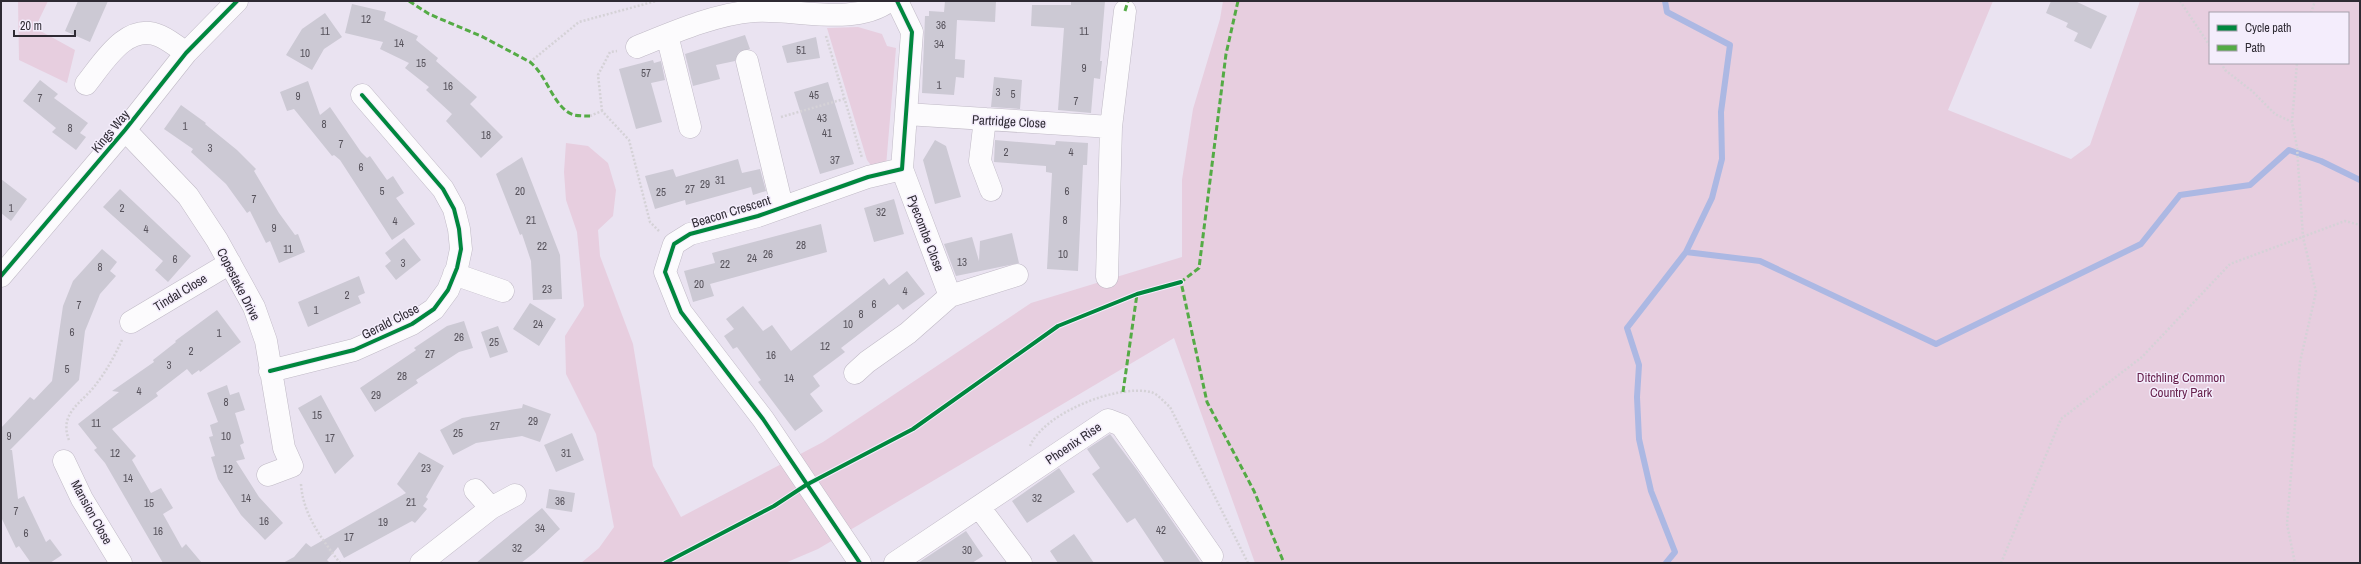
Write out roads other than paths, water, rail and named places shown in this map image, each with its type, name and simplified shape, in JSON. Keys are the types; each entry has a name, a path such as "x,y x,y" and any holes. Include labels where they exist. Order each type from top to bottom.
{"street":[{"name":"Kings Way","path":"1,276 125,130 186,53 237,1"},
{"path":"637,47 667,35 733,14 755,11 820,15 851,14 884,5 889,1"},
{"path":"897,1 912,32 902,169"},
{"path":"1107,277 1111,127 1125,12"},
{"path":"86,84 119,44 133,35 148,33 159,35 186,53"},
{"path":"667,35 690,127"},
{"path":"748,61 761,122 782,206"},
{"name":"Gerald Close","path":"270,371 354,350 412,324 434,309 448,290 454,274 461,249 459,229 454,209 443,189 362,95"},
{"name":"Partridge Close","path":"906,114 1111,127"},
{"path":"985,119 980,161 992,190"},
{"name":"Copestake Drive","path":"125,130 188,196 204,219 254,307 266,341 284,448 292,466 268,475"},
{"name":"Beacon Crescent","path":"860,563 763,419 681,312 665,272 674,244 690,234 758,216 782,206 868,177 902,169"},
{"name":"Pyecombe Close","path":"902,169 950,296"},
{"name":"Tindal Close","path":"131,322 230,263"},
{"path":"454,274 503,290"},
{"path":"855,373 867,362 908,333 950,296 1017,275"},
{"name":"Phoenix Rise","path":"895,563 1108,420 1121,425 1212,556"},
{"name":"Mansion Close","path":"64,461 82,499 121,563"},
{"path":"475,490 490,508"},
{"path":"421,563 490,508 515,495"},
{"path":"979,507 1021,563"}],"waterway":[{"path":"1665,1 1667,12 1730,45 1721,112 1722,159 1712,198 1686,252 1627,328 1639,365 1637,397 1639,439 1651,491 1675,552 1666,563"},
{"path":"1686,252 1760,261 1936,344 2141,244 2180,195 2250,185 2289,150 2321,161 2360,180"}],"park label":[{"name":"Ditchling Common Country Park","path":"2181,384"}]}
